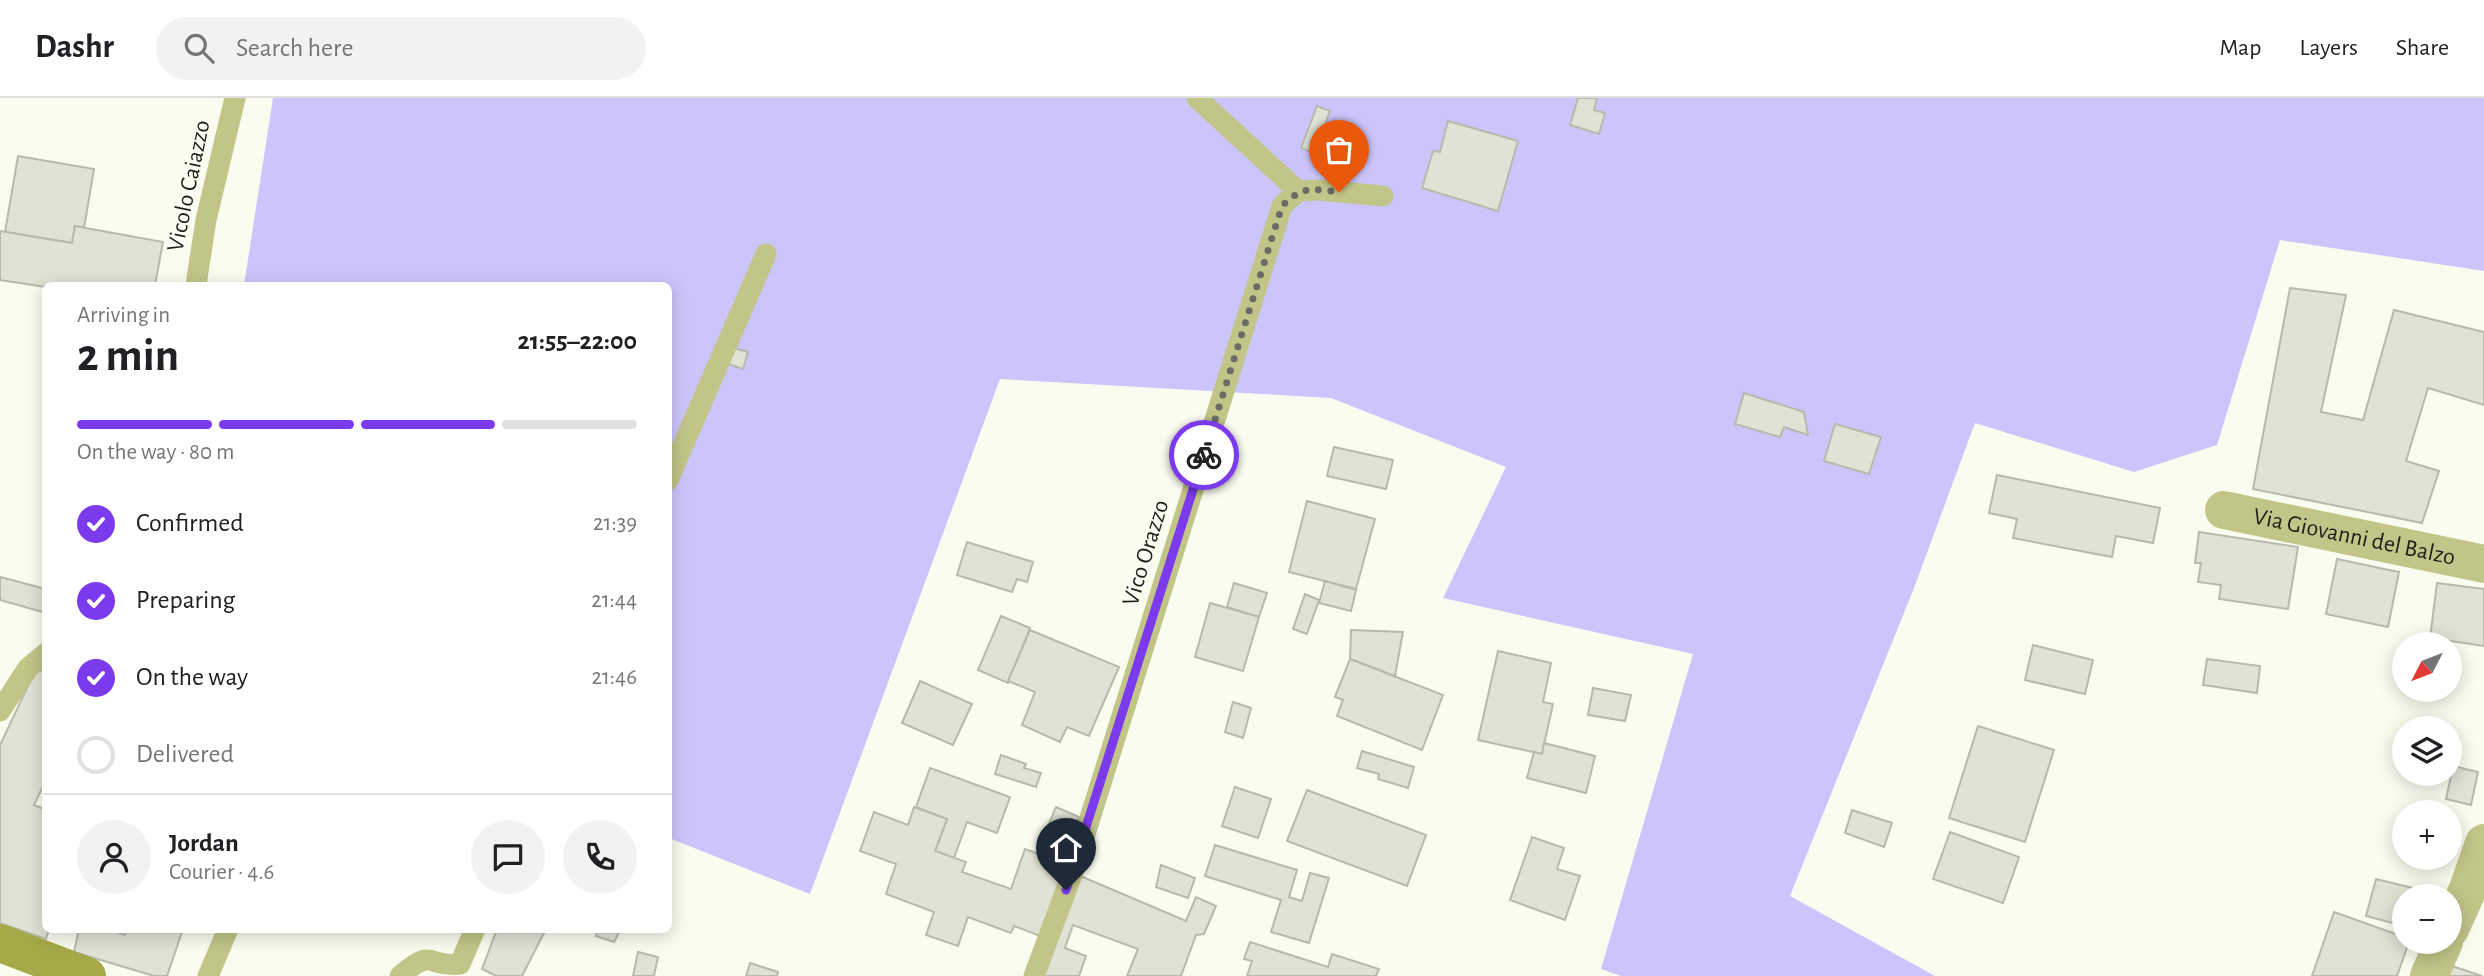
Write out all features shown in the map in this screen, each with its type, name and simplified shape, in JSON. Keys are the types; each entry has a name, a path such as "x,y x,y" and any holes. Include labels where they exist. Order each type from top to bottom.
{"street":[{"name":"Via Giovanni del Balzo","path":"2224,510 2484,564"},
{"path":"2462,902 2484,843"},
{"path":"0,943 87,976"},
{"path":"2429,976 2439,954"}],"lane":[{"name":"Vicolo Caiazzo","path":"196,282 206,220 235,98"},
{"path":"1197,98 1298,191 1317,190 1383,196"},
{"name":"Vico Orazzo","path":"1034,976 1074,869 1282,206 1298,191"},
{"path":"672,471 766,254"},
{"path":"0,711 28,668 42,656"},
{"path":"208,976 226,933"},
{"path":"400,976 414,964 427,958 450,965 460,964 473,933"}],"shaded area":[{"path":"273,98 2484,98 2484,271 2280,240 2217,445 2134,472 1975,423 1914,588 1790,896 1935,976 1621,976 1601,969 1693,654 1443,598 1506,467 1331,398 1000,379 810,894 672,839 672,282 244,282"}],"building":[{"path":"1578,98 1597,98 1594,110 1605,113 1599,134 1570,125"},
{"path":"1317,106 1330,111 1314,153 1301,148"},
{"path":"1448,121 1518,141 1498,211 1422,188 1433,151 1440,152"},
{"path":"18,156 94,169 84,228 75,226 72,243 5,232"},
{"path":"75,226 163,242 156,282 42,282 42,286 0,280 0,231 72,243"},
{"path":"2290,288 2346,295 2321,412 2363,420 2394,310 2484,332 2484,405 2428,388 2406,461 2439,471 2422,523 2253,489"},
{"path":"730,347 748,352 743,369 725,363"},
{"path":"1744,393 1804,412 1808,435 1784,427 1780,437 1735,424"},
{"path":"1835,424 1881,437 1869,474 1824,461"},
{"path":"1334,447 1393,460 1386,489 1327,476"},
{"path":"1997,475 2160,508 2153,543 2116,536 2112,557 2013,538 2017,519 1989,513"},
{"path":"1307,501 1375,519 1356,589 1289,572"},
{"path":"2199,532 2298,547 2288,609 2219,599 2221,585 2198,582 2201,563 2195,563"},
{"path":"967,542 1033,562 1027,582 1017,579 1012,592 957,575"},
{"path":"2337,559 2399,572 2388,627 2326,614"},
{"path":"0,577 42,588 42,612 0,600"},
{"path":"1325,581 1356,590 1351,611 1319,603"},
{"path":"1234,583 1267,593 1259,617 1227,607"},
{"path":"2437,583 2484,589 2484,646 2462,643 2462,632 2431,632"},
{"path":"1305,594 1319,600 1307,634 1293,629"},
{"path":"1210,603 1259,617 1243,671 1195,657"},
{"path":"1001,616 1030,628 1008,683 978,670"},
{"path":"1030,630 1119,667 1089,736 1067,727 1060,742 1022,725 1035,692 1008,681"},
{"path":"1351,630 1403,632 1395,676 1350,659"},
{"path":"2033,645 2093,660 2085,694 2025,680"},
{"path":"1498,651 1551,663 1543,702 1553,704 1542,754 1478,740"},
{"path":"1350,659 1443,695 1422,750 1337,716 1343,700 1335,697"},
{"path":"2207,659 2260,666 2257,693 2203,685"},
{"path":"36,669 42,671 42,788 34,805 42,808 42,933 48,933 46,939 0,923 0,745"},
{"path":"920,681 972,704 953,745 902,723"},
{"path":"1593,688 1631,695 1625,721 1588,715"},
{"path":"1233,702 1251,708 1243,738 1225,732"},
{"path":"1978,726 2054,750 2025,842 1949,818"},
{"path":"1544,743 1595,756 1586,793 1527,778 1534,752 1542,754"},
{"path":"1362,751 1414,767 1408,788 1378,779 1379,774 1357,768"},
{"path":"1001,755 1026,764 1024,768 1041,773 1036,787 995,774"},
{"path":"930,768 1010,797 997,833 967,822 954,858 935,851 947,819 916,807"},
{"path":"2462,768 2478,772 2471,805 2462,803 2462,800 2446,799 2449,786 2462,786"},
{"path":"1235,787 1271,799 1258,838 1222,826"},
{"path":"1307,790 1426,835 1407,886 1287,841"},
{"path":"914,807 947,819 935,851 966,862 962,872 1011,889 1025,849 1066,863 1040,936 1014,926 1011,933 968,917 958,946 926,935 934,912 886,894 896,864 860,851 874,812 908,825"},
{"path":"1056,807 1079,817 1068,844 1044,835"},
{"path":"1852,810 1892,823 1884,847 1845,833"},
{"path":"1950,832 2019,857 2003,903 1933,879"},
{"path":"1532,837 1564,848 1557,869 1580,876 1565,920 1510,900"},
{"path":"1215,845 1297,870 1289,897 1302,901 1310,873 1329,878 1309,943 1271,932 1281,900 1205,876"},
{"path":"1161,865 1195,878 1188,898 1156,887"},
{"path":"1078,875 1186,921 1196,897 1216,906 1204,934 1196,935 1181,976 1127,976 1138,949 1073,925 1065,948 1086,956 1079,976 1041,976"},
{"path":"2376,879 2396,884 2392,884 2392,923 2366,916"},
{"path":"2334,912 2392,933 2392,954 2405,954 2397,976 2312,976"},
{"path":"78,933 182,933 167,976 154,976 74,952"},
{"path":"496,933 544,933 522,976 496,976 482,969"},
{"path":"597,933 619,933 614,942 596,936"},
{"path":"1250,942 1328,967 1332,954 1379,969 1376,976 1247,976 1252,961 1244,959"},
{"path":"638,952 658,957 654,976 633,976"},
{"path":"750,963 778,972 777,976 746,976"},
{"path":"2452,966 2482,976 2449,976"}],"way so far":[{"path":"1204,455 1282,206 1298,191 1339,192"}],"route":[{"path":"1066,890 1204,455"}]}
